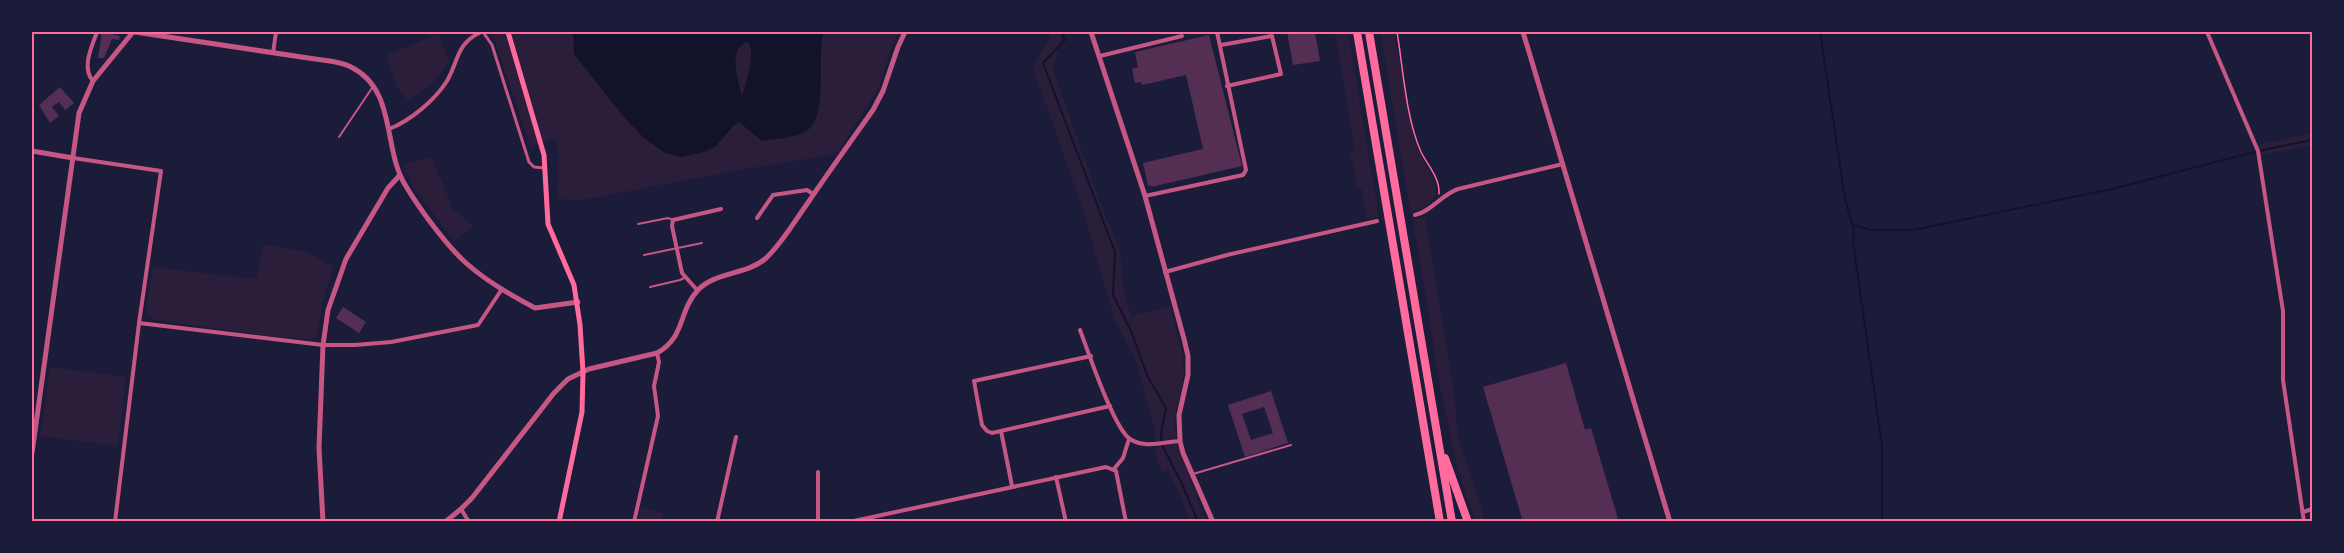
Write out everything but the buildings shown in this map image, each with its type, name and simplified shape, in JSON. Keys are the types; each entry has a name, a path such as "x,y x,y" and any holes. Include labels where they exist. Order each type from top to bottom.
{"highway":[{"path":"1357,32 1440,522"},
{"path":"1369,32 1452,522"},
{"path":"1438,440 1467,522"}],"main road":[{"path":"508,32 538,132 546,168 548,224 574,285 578,302 583,372 580,422 559,522"}],"street":[{"path":"93,81 88,70 89,56 97,32"},
{"path":"32,453 35,405 79,113 93,81 134,32 160,34 345,64 357,70 373,85 382,102 400,175 419,205 464,261 535,308 578,302"},
{"path":"273,53 276,32"},
{"path":"389,129 400,124 437,93 450,75 461,47 469,39 482,32 492,45 529,162 534,167 546,168"},
{"path":"445,522 461,509 568,379 583,372 657,353 673,341 680,329 689,301 697,291 714,280 751,268 765,259 873,110 883,91 905,32"},
{"path":"1091,32 1145,196 1188,356 1188,375 1179,414 1180,441 1213,522"},
{"path":"1145,196 1243,175 1246,170 1217,32"},
{"path":"1523,32 1670,522"},
{"path":"2207,32 2258,151 2283,311 2283,380 2304,522"},
{"path":"1100,56 1182,36"},
{"path":"1221,45 1272,36 1281,74 1227,86"},
{"path":"32,151 161,171 139,323 115,522"},
{"path":"1414,215 1426,212 1439,200 1458,189 1563,164"},
{"path":"323,522 319,448 328,310 343,263 388,188 400,175"},
{"path":"757,218 773,195 807,190 813,194"},
{"path":"697,291 684,278 673,220 721,209"},
{"path":"1165,272 1377,221"},
{"path":"139,323 324,345 391,342 478,325 503,288"},
{"path":"1080,330 1110,406 1121,430 1129,439 1143,444 1180,441"},
{"path":"634,522 658,416 654,386 659,362 657,353"},
{"path":"1090,356 974,381 982,425 992,433 1110,406"},
{"path":"1001,431 1012,486"},
{"path":"717,522 736,437"},
{"path":"1114,469 1123,458 1129,439"},
{"path":"849,522 1106,467 1114,469 1117,474 1126,522"},
{"path":"818,472 818,522"},
{"path":"1056,477 1066,522"},
{"path":"461,509 469,522"},
{"path":"2303,512 2313,509"}],"lane":[{"path":"339,137 373,85"},
{"path":"638,224 668,218 673,220"},
{"path":"644,255 702,243"},
{"path":"650,286 684,278"},
{"path":"1193,474 1291,445"}],"path":[{"path":"1397,32 1414,131 1421,152 1436,176 1440,189 1439,200"}],"shaded area":[{"path":"492,32 900,32 894,40 879,87 837,154 582,200 557,199 559,156 555,138 531,148"},
{"path":"573,32 824,32 820,102 812,126 798,135 762,141 739,122 716,146 704,152 682,157 665,153 644,138 623,116 574,54","holes":["748,42 750,68 742,96 736,57 742,45"]},
{"path":"1048,32 1063,32 1053,69 1101,206 1120,249 1123,290 1131,316 1170,306 1183,356 1184,374 1175,417 1176,442 1202,511 1200,514 1208,521 1191,521 1168,470 1163,473 1157,461 1154,426 1135,359 1115,321 1083,210 1033,67 1050,36"},
{"path":"1335,32 1348,32 1350,43 1379,217 1367,220 1362,190 1357,185 1350,151 1355,149"},
{"path":"1380,32 1394,32 1415,144 1435,182 1436,193 1430,203 1422,209 1411,211 1410,208"},
{"path":"438,34 449,61 431,85 408,100 397,87 386,55"},
{"path":"2312,133 2312,145 2260,156 2258,145"},
{"path":"431,156 453,209 474,227 454,241 413,187 404,165"},
{"path":"1425,217 1454,394 1458,435 1485,521 1475,521 1457,466 1440,386 1413,219"},
{"path":"263,244 307,252 334,267 323,299 317,338 310,340 270,336 154,320 146,310 153,267 257,279"},
{"path":"50,367 126,377 118,446 40,436"},
{"path":"641,507 664,513 662,521 637,521"}],"waterway":[{"path":"1061,32 1065,40 1043,63 1115,252 1113,295 1131,331 1148,377 1166,408 1161,434 1162,445 1198,522"},
{"path":"1820,32 1845,199 1854,231 1853,242 1882,446 1882,522"},
{"path":"1853,224 1869,230 1913,230 2112,189 2258,151 2312,140"}]}
